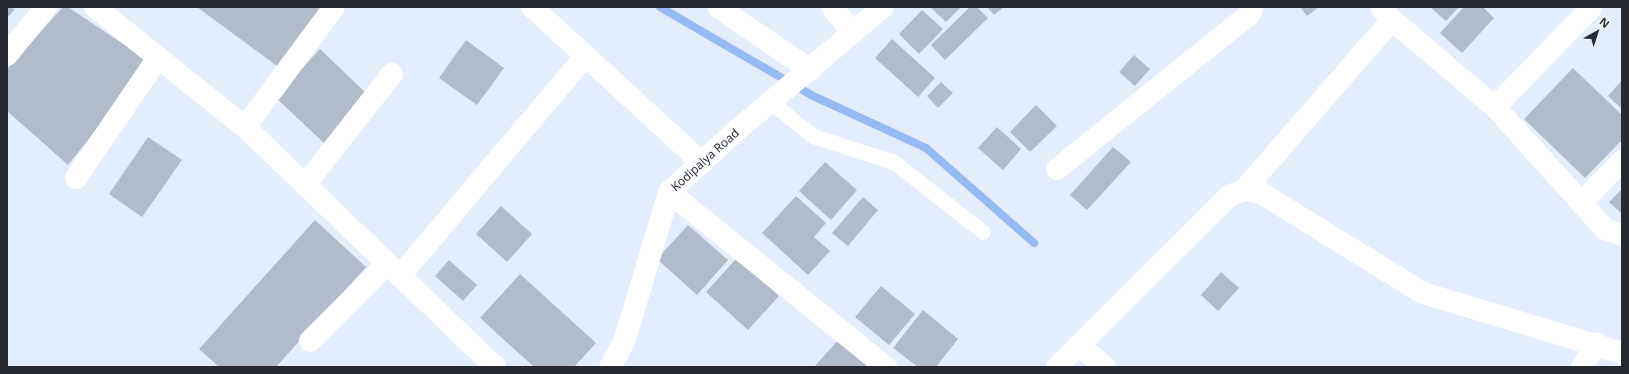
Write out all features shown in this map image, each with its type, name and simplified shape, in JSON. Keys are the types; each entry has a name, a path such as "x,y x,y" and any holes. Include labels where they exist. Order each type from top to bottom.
{"street":[{"path":"7,55 46,7"},
{"path":"95,7 245,127 495,367"},
{"path":"245,127 334,7"},
{"path":"532,7 702,163"},
{"path":"718,7 808,72"},
{"path":"832,7 853,33"},
{"name":"Kodipalya Road","path":"610,367 624,342 669,192 735,132 776,100 883,7"},
{"path":"1057,169 1250,14 1252,7"},
{"path":"1495,107 1592,7"},
{"path":"1057,367 1080,346 1229,196 1244,190 1387,13 1495,107 1605,229 1622,235"},
{"path":"310,341 394,270 585,56"},
{"path":"76,178 158,58"},
{"path":"306,185 392,74"},
{"path":"1581,203 1622,161"},
{"path":"1244,190 1261,193 1423,293 1597,343 1622,352"},
{"path":"669,192 886,367"},
{"path":"1582,367 1597,343"},
{"path":"1080,346 1105,367"}],"lane":[{"path":"776,100 813,136 894,162 983,232"}],"building":[{"path":"7,7 15,9 7,18"},
{"path":"63,7 68,7 150,62 68,165 7,111 7,69"},
{"path":"197,7 327,7 281,69"},
{"path":"930,7 961,7 946,22"},
{"path":"970,7 977,7 988,18 945,60 931,45"},
{"path":"987,7 1004,7 994,15"},
{"path":"1300,7 1319,7 1307,16"},
{"path":"1430,7 1459,7 1446,21"},
{"path":"1464,7 1483,7 1494,18 1462,53 1440,33"},
{"path":"922,10 943,29 919,54 899,34"},
{"path":"892,39 935,78 918,97 875,58"},
{"path":"466,40 504,68 477,105 439,78"},
{"path":"320,49 369,96 324,143 275,97"},
{"path":"1134,55 1150,69 1135,86 1119,72"},
{"path":"1573,68 1622,115 1622,140 1585,178 1524,119"},
{"path":"1622,80 1622,109 1608,96"},
{"path":"941,82 953,93 938,108 927,96"},
{"path":"1036,105 1057,126 1030,152 1010,132"},
{"path":"997,127 1021,149 1003,170 978,148"},
{"path":"148,137 182,160 142,217 109,194"},
{"path":"1113,147 1131,162 1087,210 1070,195"},
{"path":"825,162 857,190 831,220 799,191"},
{"path":"1622,189 1622,214 1609,202"},
{"path":"796,196 826,223 814,237 830,251 808,275 762,233"},
{"path":"863,197 878,210 848,246 832,233"},
{"path":"501,206 532,234 507,262 476,234"},
{"path":"315,220 366,267 276,367 219,367 199,349"},
{"path":"688,225 728,260 697,295 657,259"},
{"path":"737,258 779,296 748,330 706,292"},
{"path":"449,260 477,285 463,301 435,276"},
{"path":"1221,272 1239,288 1218,311 1201,295"},
{"path":"520,274 596,343 574,367 534,367 480,318"},
{"path":"881,286 915,314 889,345 855,317"},
{"path":"923,310 958,339 936,367 918,367 893,348"},
{"path":"840,338 872,367 814,367"}],"waterway":[{"path":"660,7 811,95 926,148 1034,243"}]}
